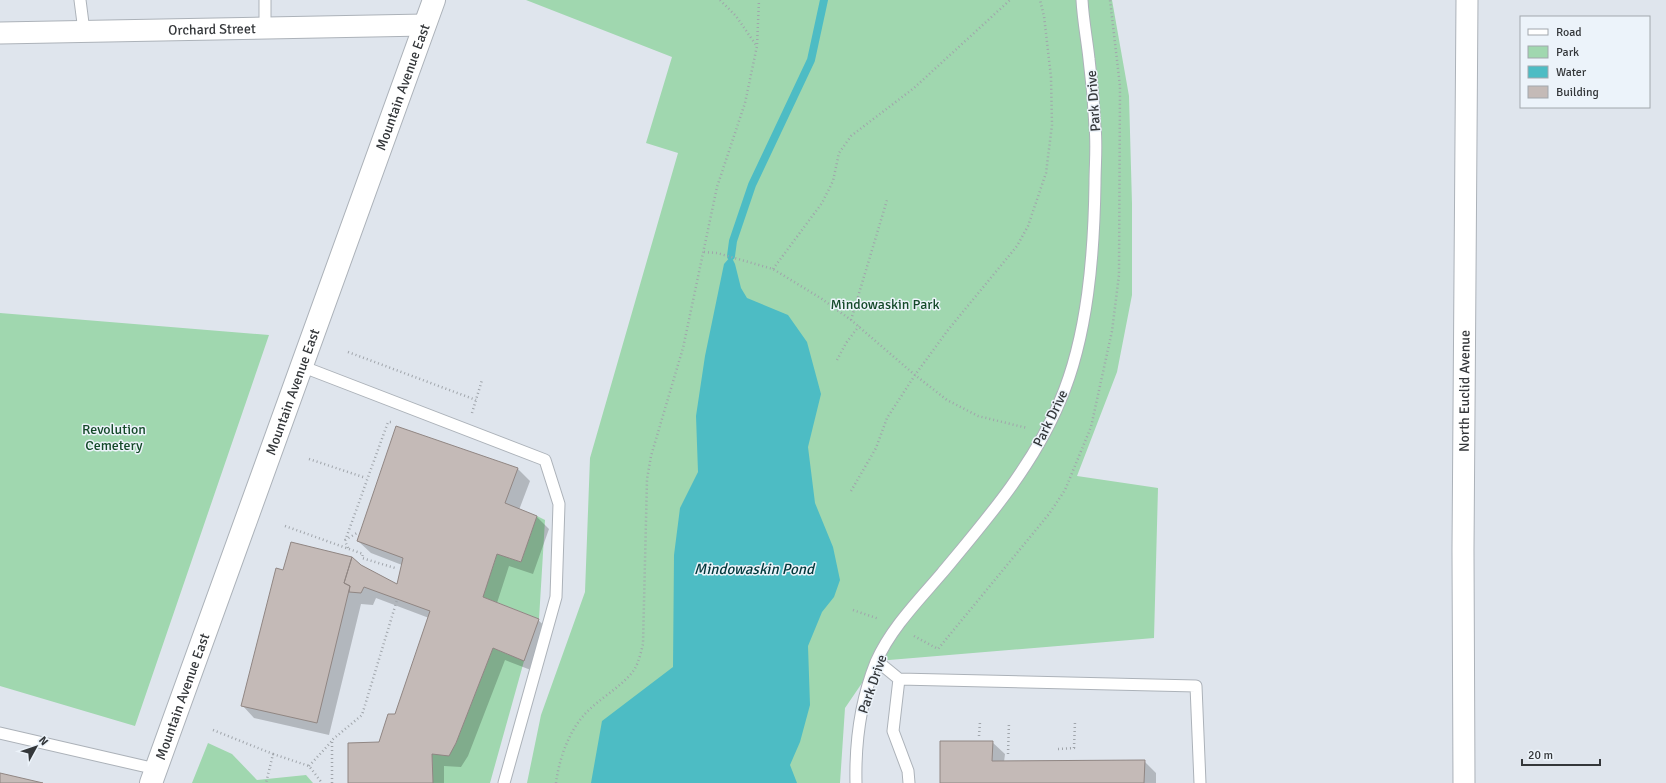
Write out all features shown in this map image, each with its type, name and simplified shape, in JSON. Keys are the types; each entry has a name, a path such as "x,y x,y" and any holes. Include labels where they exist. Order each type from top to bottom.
{"street":[{"name":"Mountain Avenue East","path":"153,776 434,0"},
{"name":"North Euclid Avenue","path":"1464,783 1463,542 1467,0"},
{"name":"Orchard Street","path":"0,33 425,25"}],"lane":[{"path":"80,0 84,31"},
{"path":"265,0 265,28"},
{"name":"Park Drive","path":"856,783 855,757 861,706 877,660 897,626 990,515 1021,473 1061,401 1076,358 1086,304 1092,258 1096,130 1090,61 1082,0"},
{"path":"301,366 544,460 559,504 556,597 504,783"},
{"path":"877,660 899,679 1196,686 1200,783"},
{"path":"899,679 893,731 908,771 909,783"},
{"path":"0,733 153,776"}],"path":[{"path":"720,0 736,16 757,46"},
{"path":"556,783 562,756 570,738 583,717 634,670 643,644 648,479 651,456 683,348 717,188 745,103 757,46 759,0"},
{"path":"772,269 822,203 833,181 839,153 851,136 914,88 1010,0"},
{"path":"851,491 876,448 887,418 915,375 948,330 1018,246 1028,226 1046,173 1052,125 1050,77 1044,16 1040,0"},
{"path":"851,320 887,200"},
{"path":"704,252 717,252 772,269 822,299 851,320 915,375 947,400 978,416 1045,432"},
{"path":"837,360 846,343 858,326"},
{"path":"348,352 476,400"},
{"path":"467,429 482,380"},
{"path":"348,548 345,541 366,478 388,422 395,424"},
{"path":"309,460 366,478"},
{"path":"285,526 363,554 362,558 395,568"},
{"path":"345,541 357,533"},
{"path":"309,766 332,740 362,715 397,600"},
{"path":"979,736 980,722"},
{"path":"1008,754 1009,722"},
{"path":"1058,749 1074,748 1075,722"},
{"path":"213,730 273,754 309,766 322,783"},
{"path":"332,740 332,783"},
{"path":"266,783 273,754"}],"green space":[{"name":"Mindowaskin Park","path":"526,0 1112,0 1129,96 1132,204 1132,295 1117,372 1077,476 1158,488 1154,638 877,661 845,708 840,783 527,783 541,715 585,592 590,458 678,153 646,143 672,57"},
{"name":"Revolution Cemetery","path":"0,313 269,335 135,726 0,686"},
{"path":"537,516 545,520 539,619 483,597 497,554 521,562"},
{"path":"493,648 524,661 490,783 433,783 432,754 449,755 456,743"},
{"path":"208,743 232,754 257,780 306,775 313,783 192,783"}],"water":[{"name":"Mindowaskin Pond","path":"731,256 735,264 741,288 747,298 788,315 807,342 821,394 808,447 815,503 833,547 840,580 834,597 822,612 808,646 810,705 800,742 790,765 797,783 591,783 602,721 673,667 674,555 680,508 698,472 696,416 705,356 724,264"}],"building":[{"path":"396,426 518,468 505,503 537,516 521,562 497,554 483,597 539,619 524,661 493,648 456,743 449,756 432,754 433,783 348,783 348,743 379,742 388,714 395,714 430,611 364,587 361,593 349,592 350,586 344,583 352,557 361,565 397,584 403,558 357,541"},
{"path":"291,542 352,557 344,583 350,586 317,723 241,706 276,568 283,570"},
{"path":"940,741 993,741 992,761 1145,760 1144,783 940,783"},
{"path":"0,773 43,783 0,783"}],"waterway":[{"path":"731,256 733,241 752,185 811,60 824,0"}]}
